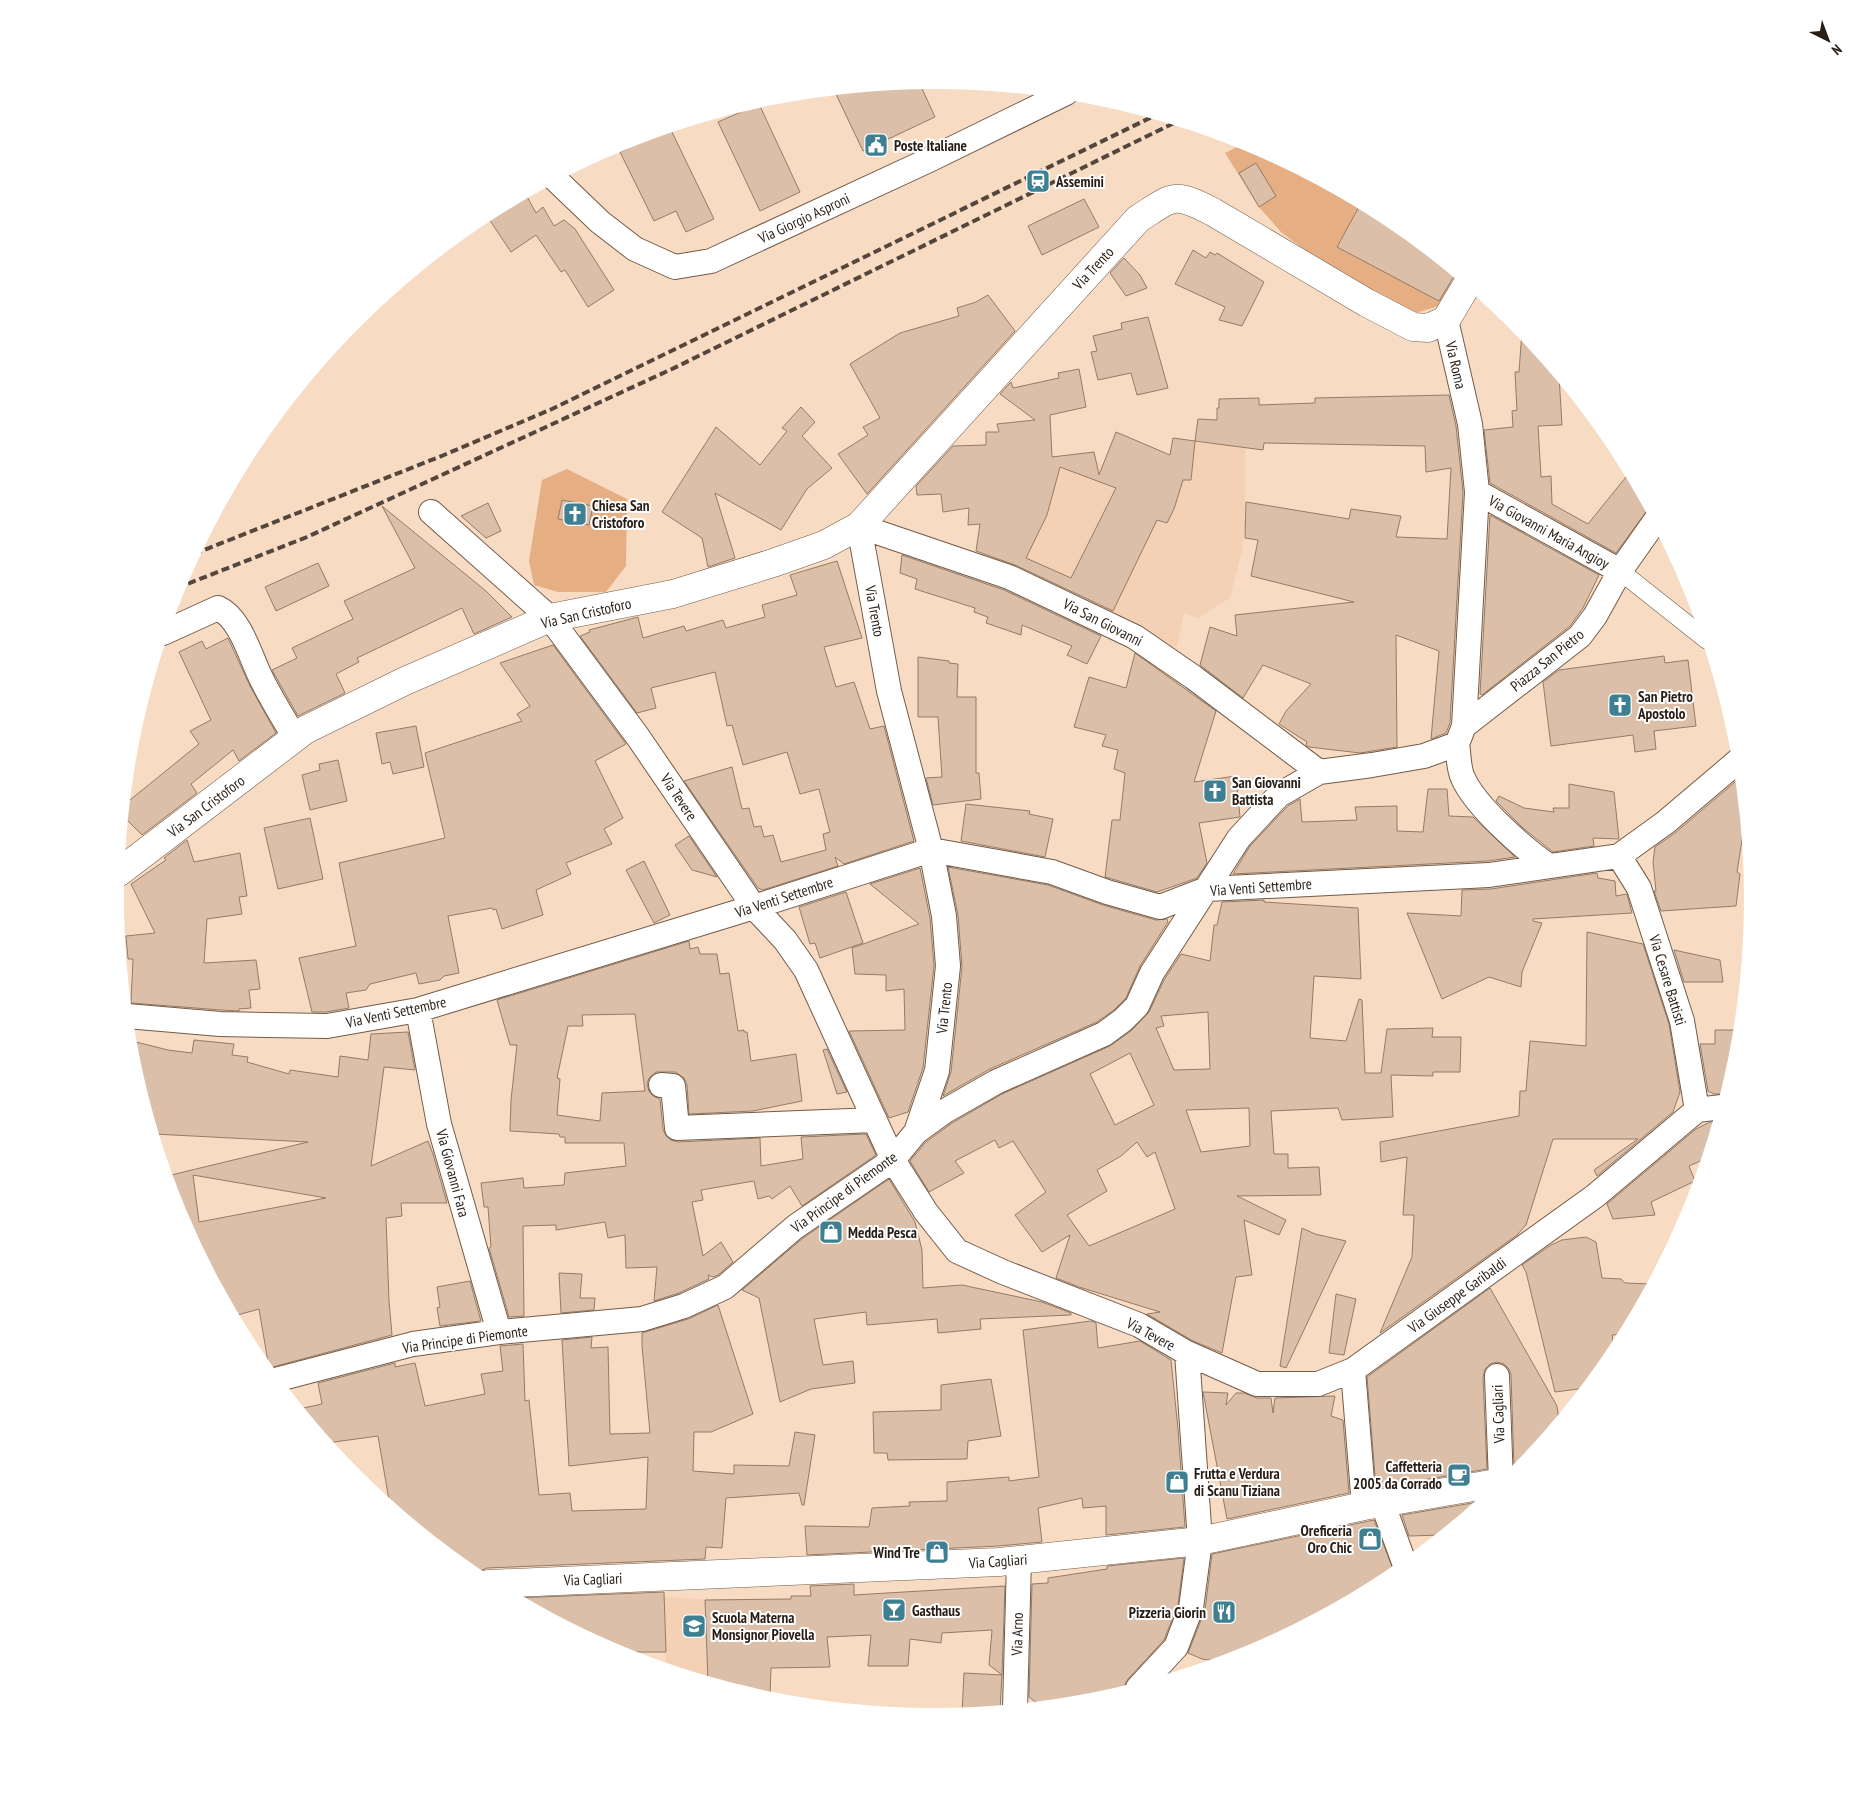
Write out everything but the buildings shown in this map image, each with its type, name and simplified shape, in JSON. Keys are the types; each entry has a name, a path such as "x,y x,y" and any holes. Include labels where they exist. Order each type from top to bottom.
{"street":[{"name":"Via Giorgio Asproni","path":"558,182 600,222 635,249 675,266 711,261 929,160 1055,98"},
{"name":"Via Roma","path":"1165,202 1177,197 1190,200 1367,303 1413,327 1428,328 1446,320 1470,424 1477,492 1460,735"},
{"name":"Via Trento","path":"916,1132 937,1071 948,966 944,916 930,850 890,691 859,526 1138,219 1165,202"},
{"path":"1446,320 1465,288"},
{"name":"Via Giovanni Maria Angioy","path":"1477,492 1620,571"},
{"name":"Via Tevere","path":"431,512 550,618 638,737 754,907 785,940 806,970 893,1160 926,1212 957,1251 1004,1272 1139,1325 1187,1353 1200,1541 1191,1608 1176,1648 1145,1681"},
{"name":"Piazza San Pietro","path":"1460,735 1580,636 1595,616 1620,571 1652,525"},
{"name":"Via San Cristoforo","path":"125,868 305,730 404,681 550,618 673,594 773,564 824,545 859,526"},
{"name":"Via San Giovanni","path":"859,526 1009,577 1135,637 1319,772"},
{"path":"1620,571 1699,634"},
{"path":"170,630 218,608 225,611 238,627 262,679 295,738"},
{"path":"1460,735 1462,777 1474,797 1529,852 1549,866"},
{"name":"Via Principe di Piemonte","path":"283,1378 413,1344 499,1332 642,1319 684,1306 725,1287 795,1227 893,1160 916,1132 945,1111 996,1082 1104,1034 1123,1020 1137,1006 1152,972 1239,838 1279,795 1319,772 1424,756 1460,735"},
{"path":"1619,856 1666,822 1732,766"},
{"name":"Via Venti Settembre","path":"133,1017 220,1024 327,1026 418,1010 754,907 930,850 1052,872 1107,892 1160,907 1207,889 1489,875 1619,856"},
{"name":"Via Cesare Battisti","path":"1619,856 1639,888 1682,1021 1697,1110"},
{"name":"Via Giovanni Fara","path":"418,1010 439,1124 499,1332"},
{"path":"661,1085 673,1086 677,1128 875,1120"},
{"path":"1697,1110 1716,1108"},
{"name":"Via Giuseppe Garibaldi","path":"1187,1353 1257,1384 1318,1384 1353,1370 1595,1196 1697,1110"},
{"path":"1353,1370 1373,1504 1403,1559"},
{"name":"Via Cagliari","path":"1496,1376 1504,1474"},
{"name":"Via Cagliari","path":"502,1583 1018,1560 1200,1541 1373,1504 1493,1484"},
{"name":"Via Arno","path":"1015,1704 1018,1560"}],"shaded area":[{"path":"1236,147 1244,150 1292,172 1339,197 1384,225 1453,278 1450,283 1455,286 1446,304 1415,313 1326,266 1281,232 1259,207 1225,153"},
{"path":"1195,441 1245,448 1245,529 1242,551 1230,598 1201,616 1200,619 1184,613 1177,646 1171,647 1092,604 1019,572 1048,513 1054,489 1052,457 1079,454 1155,488 1181,480 1191,480"},
{"path":"567,469 627,499 626,566 606,592 558,592 534,585 529,561 542,480"},
{"name":"Scuola Materna Monsignor Piovella","path":"664,1597 722,1600 727,1682 666,1662"}],"railway":[{"path":"203,550 444,455 552,409 1150,118"},
{"path":"188,584 307,537 672,369 1171,125"}],"place":[{"name":"Poste Italiane","path":"876,145"},
{"name":"Assemini","path":"1038,181"},
{"name":"Chiesa San Cristoforo","path":"575,514"},
{"name":"San Pietro Apostolo","path":"1620,705"},
{"name":"San Giovanni Battista","path":"1215,791"},
{"name":"Medda Pesca","path":"831,1232"},
{"name":"Caffetteria 2005 da Corrado","path":"1459,1475"},
{"name":"Frutta e Verdura di Scanu Tiziana","path":"1177,1482"},
{"name":"Oreficeria Oro Chic","path":"1370,1539"},
{"name":"Wind Tre","path":"937,1552"},
{"name":"Gasthaus","path":"894,1610"},
{"name":"Pizzeria Giorin","path":"1224,1612"},
{"name":"Scuola Materna Monsignor Piovella","path":"694,1626"}]}
